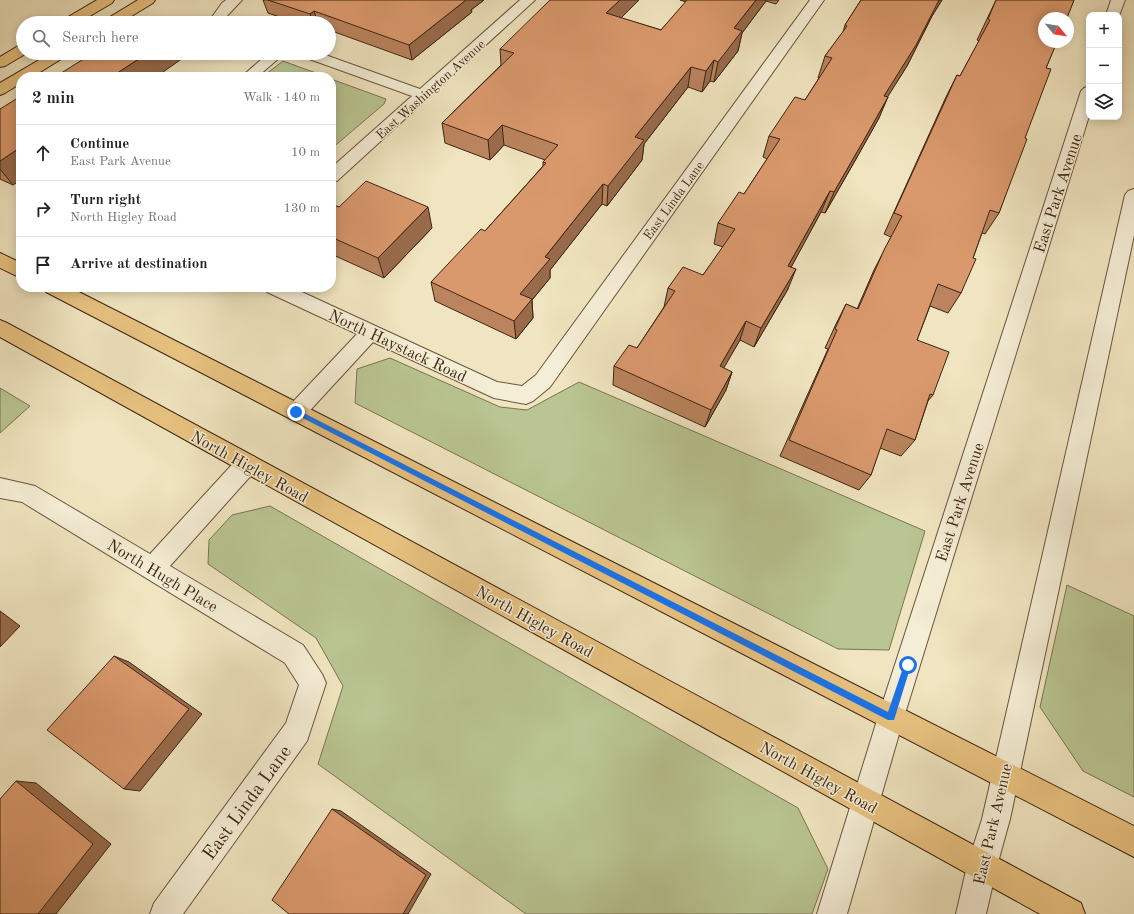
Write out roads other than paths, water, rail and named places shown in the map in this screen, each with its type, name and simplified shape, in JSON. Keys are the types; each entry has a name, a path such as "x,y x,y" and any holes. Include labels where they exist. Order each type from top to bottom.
{"main road":[{"path":"80,16 107,0"},
{"path":"122,16 148,0"},
{"path":"0,63 16,54"},
{"path":"29,72 49,60"},
{"path":"0,90 16,80"},
{"path":"0,260 16,268"},
{"path":"63,292 1134,842"},
{"name":"North Higley Road","path":"0,328 1070,914"}],"street":[{"path":"223,16 227,6 235,0"},
{"name":"East Washington Avenue","path":"336,172 528,0"},
{"name":"East Linda Lane","path":"526,395 543,381 817,0"},
{"path":"1114,12 1118,0"},
{"path":"254,72 269,60"},
{"path":"325,60 422,95"},
{"name":"East Park Avenue","path":"832,914 891,717 1086,101"},
{"name":"East Park Avenue","path":"971,914 982,866 996,819 1004,776 1134,195"},
{"name":"North Haystack Road","path":"284,292 494,390 526,395"},
{"path":"296,412 370,333"},
{"path":"152,569 247,464"},
{"name":"North Hugh Place","path":"0,488 27,493 294,654 313,683"},
{"name":"East Linda Lane","path":"165,914 297,731 313,683"}]}
